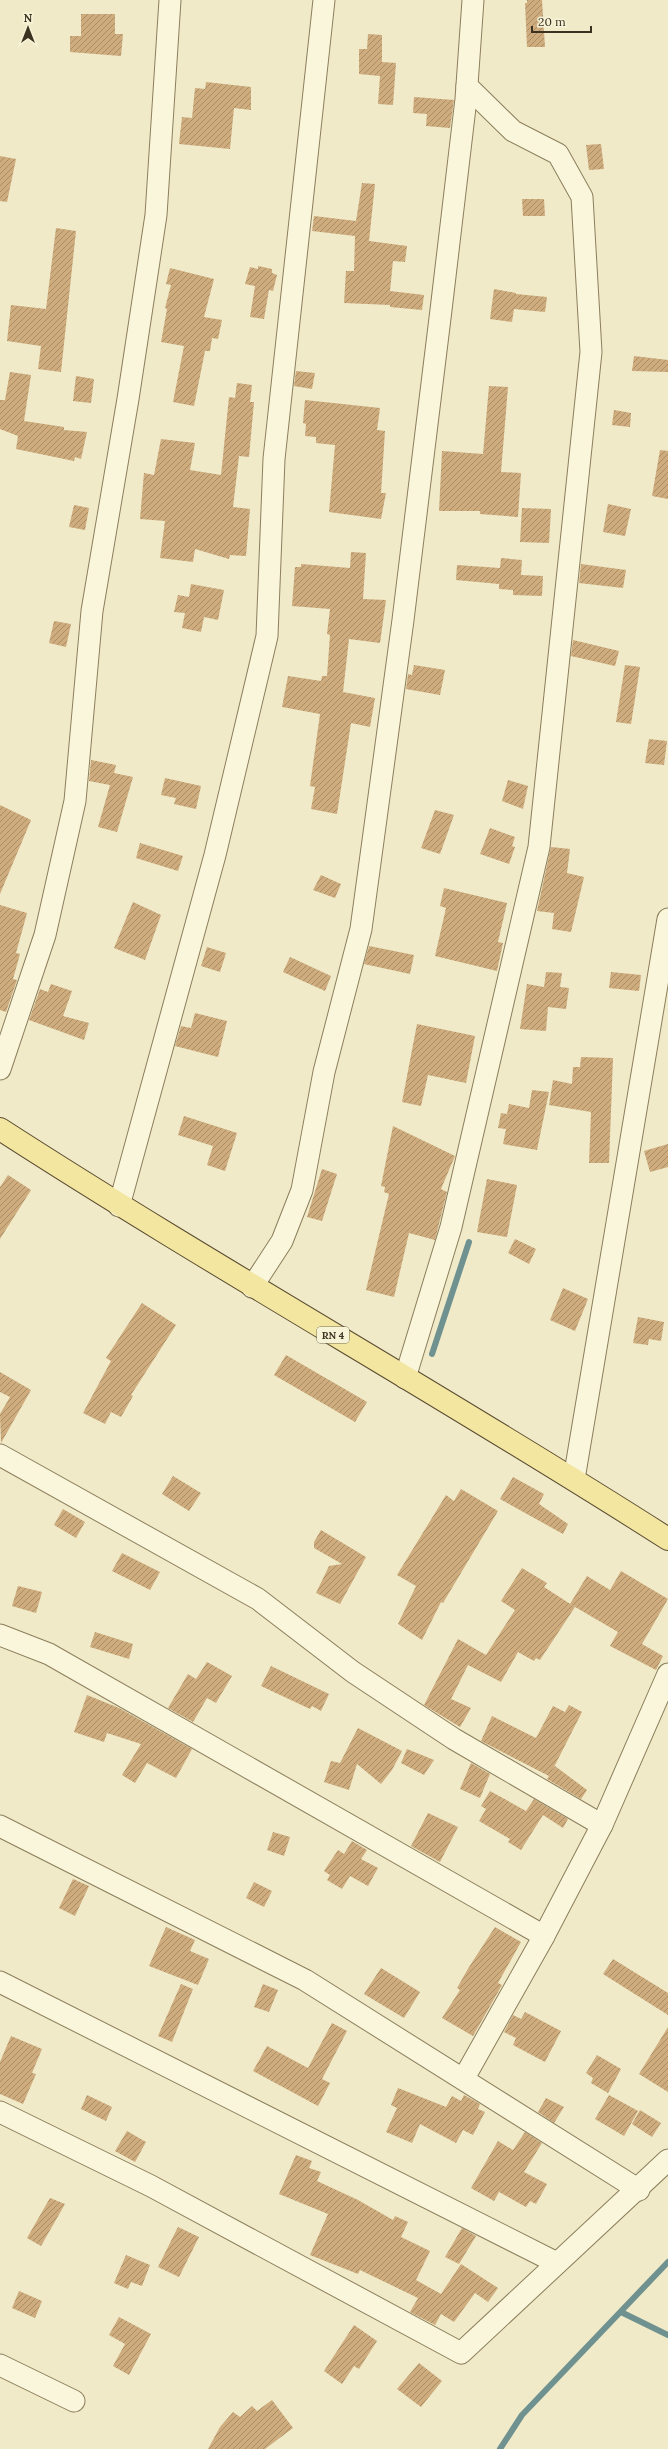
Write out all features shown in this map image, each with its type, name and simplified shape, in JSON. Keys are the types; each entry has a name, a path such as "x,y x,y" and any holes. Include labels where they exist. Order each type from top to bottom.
{"main road":[{"name":"RN 4","path":"0,1129 118,1206 574,1479 668,1539"}],"street":[{"path":"0,1068 45,935 75,801 92,611 128,399 156,215 170,0"},
{"path":"118,1206 215,855 267,636 274,459 324,0"},
{"path":"252,1287 282,1241 302,1190 324,1072 361,929 403,620 467,86 473,0"},
{"path":"405,1378 451,1227 540,847 591,352 582,197 558,154 514,131 467,86"},
{"path":"574,1479 668,919"},
{"path":"0,1455 258,1599 353,1672 447,1735 602,1825"},
{"path":"0,1635 49,1654 544,1936"},
{"path":"464,2078 544,1936 602,1825 668,1674"},
{"path":"0,1826 305,1980 464,2078 639,2190"},
{"path":"0,1982 557,2263"},
{"path":"0,2112 151,2186 462,2353 557,2263 639,2190 668,2160"},
{"path":"0,2365 74,2401"}],"building":[{"path":"527,0 542,0 545,47 527,47 525,3 527,3"},
{"path":"81,14 115,14 115,34 123,34 121,56 70,52 70,36 81,36"},
{"path":"368,34 382,35 382,62 396,63 393,105 378,104 380,76 359,74 359,49 367,49"},
{"path":"206,82 251,87 251,110 234,108 230,149 179,144 182,117 192,118 195,88 205,89"},
{"path":"414,97 454,100 450,128 426,126 427,114 413,113"},
{"path":"601,144 604,169 589,170 586,145"},
{"path":"0,156 16,159 7,202 0,201"},
{"path":"362,183 375,184 369,241 407,246 405,262 393,261 390,291 424,295 422,310 390,307 390,305 344,303 346,271 354,271 355,236 312,231 314,216 356,221"},
{"path":"522,199 544,199 545,216 523,216"},
{"path":"56,228 76,231 61,372 38,369 41,346 7,341 11,305 46,309"},
{"path":"258,266 272,269 272,273 277,275 273,291 269,290 264,319 250,317 255,286 245,284 250,267 258,269"},
{"path":"170,268 214,279 204,317 222,320 218,339 212,338 210,351 205,351 194,406 173,402 184,346 161,342 167,309 165,308 171,285 166,284"},
{"path":"494,289 516,294 547,297 545,312 514,309 512,322 490,319"},
{"path":"634,356 668,360 668,372 632,371"},
{"path":"296,371 315,373 312,389 294,386"},
{"path":"10,372 31,375 24,421 64,427 64,430 87,432 81,459 75,457 74,461 16,449 18,436 0,429 0,400 5,400"},
{"path":"76,376 94,379 91,403 73,401"},
{"path":"237,383 252,385 250,402 254,402 249,457 239,456 233,507 250,509 246,556 230,555 229,559 195,549 193,562 160,558 165,521 140,519 144,473 154,475 161,439 195,443 190,470 221,475 229,397 235,398"},
{"path":"489,386 508,387 501,472 521,473 518,517 480,514 480,511 439,511 442,451 483,454"},
{"path":"305,400 380,408 377,430 385,431 381,493 386,493 381,519 329,512 335,445 316,443 316,437 305,436 306,424 303,423"},
{"path":"614,410 631,413 630,427 612,425"},
{"path":"660,450 668,451 668,499 652,496"},
{"path":"608,504 631,509 625,536 603,532"},
{"path":"74,505 89,508 85,530 69,527"},
{"path":"522,508 551,509 549,543 520,542"},
{"path":"351,552 366,553 363,599 386,600 380,643 349,639 343,692 375,698 370,727 351,723 337,814 311,809 315,787 310,786 320,714 282,707 288,676 321,681 322,676 327,676 330,635 327,634 330,609 292,606 295,567 301,567 301,564 350,568"},
{"path":"501,558 522,560 521,575 543,576 542,596 513,595 513,590 499,589 499,584 456,580 457,565 500,568"},
{"path":"581,564 626,570 623,588 579,583"},
{"path":"191,584 224,590 218,620 204,617 201,632 182,628 185,613 174,612 178,595 189,597"},
{"path":"54,621 71,624 66,647 49,643"},
{"path":"573,640 619,651 615,666 571,656"},
{"path":"414,665 445,670 440,695 406,689 408,674 412,675"},
{"path":"625,665 640,667 631,724 616,722"},
{"path":"649,739 667,741 664,765 645,763"},
{"path":"91,760 116,765 114,773 133,777 117,832 98,827 110,785 89,781"},
{"path":"165,778 201,786 196,809 174,804 176,798 161,795"},
{"path":"508,780 528,786 523,809 502,801"},
{"path":"0,805 31,820 0,894"},
{"path":"435,810 454,815 440,854 421,848"},
{"path":"490,828 515,837 512,846 515,847 509,864 480,854"},
{"path":"140,843 183,856 178,871 136,858"},
{"path":"551,847 570,849 567,873 584,877 571,932 552,929 554,913 537,911"},
{"path":"321,875 341,884 335,898 313,890"},
{"path":"444,888 507,903 498,942 503,943 497,971 435,956 446,908 440,906"},
{"path":"133,902 161,915 145,960 114,948"},
{"path":"0,905 27,913 16,953 20,954 13,979 17,980 6,1012 0,1010"},
{"path":"369,946 414,955 410,974 364,964"},
{"path":"207,947 226,953 220,972 201,966"},
{"path":"290,957 331,976 325,991 283,972"},
{"path":"546,972 562,973 560,987 569,988 566,1009 548,1007 546,1031 520,1029 527,984 544,987"},
{"path":"611,972 641,975 639,991 609,988"},
{"path":"51,984 72,991 63,1016 89,1023 84,1040 29,1020 40,989 48,992"},
{"path":"195,1013 227,1021 218,1057 175,1046 181,1026 191,1028"},
{"path":"417,1024 475,1036 466,1083 428,1075 421,1106 402,1102"},
{"path":"581,1057 613,1058 609,1163 589,1163 591,1112 549,1105 553,1080 572,1084 573,1067 580,1067"},
{"path":"532,1090 549,1092 537,1150 503,1144 506,1129 498,1128 501,1113 507,1114 509,1104 529,1108"},
{"path":"184,1116 237,1133 225,1171 207,1165 213,1146 178,1135"},
{"path":"393,1126 455,1156 441,1189 447,1192 435,1240 409,1233 394,1297 366,1290 389,1194 384,1192 385,1187 381,1186"},
{"path":"668,1144 668,1167 650,1172 644,1151"},
{"path":"322,1169 337,1174 322,1221 307,1217"},
{"path":"8,1175 31,1190 0,1239 0,1187"},
{"path":"487,1179 517,1185 507,1237 477,1232"},
{"path":"515,1239 536,1249 529,1264 508,1253"},
{"path":"563,1288 588,1299 575,1331 550,1320"},
{"path":"142,1303 176,1325 131,1395 133,1396 121,1417 111,1412 105,1424 83,1413 111,1361 106,1358"},
{"path":"638,1317 664,1322 661,1341 649,1339 648,1345 633,1343"},
{"path":"286,1355 367,1402 355,1422 274,1375"},
{"path":"0,1372 31,1390 1,1443 0,1414 10,1397 0,1392"},
{"path":"173,1476 201,1493 189,1511 162,1494"},
{"path":"513,1477 544,1494 539,1504 568,1524 563,1534 500,1499"},
{"path":"461,1489 498,1511 443,1603 441,1602 422,1640 398,1624 416,1586 397,1575 446,1495 454,1501"},
{"path":"63,1509 85,1522 76,1538 54,1525"},
{"path":"321,1530 366,1557 340,1604 316,1593 329,1566 342,1564 314,1548 314,1542"},
{"path":"122,1553 160,1572 150,1590 112,1571"},
{"path":"522,1568 547,1583 544,1587 575,1607 540,1660 536,1658 534,1661 518,1652 501,1682 468,1665 451,1699 471,1708 460,1727 424,1705 458,1639 486,1655 515,1610 501,1601"},
{"path":"621,1571 668,1599 642,1644 663,1656 656,1670 610,1646 618,1632 570,1604 587,1576 610,1590"},
{"path":"18,1586 42,1592 36,1613 12,1606"},
{"path":"95,1632 133,1644 129,1659 90,1647"},
{"path":"207,1662 232,1676 216,1703 207,1698 193,1722 168,1708 188,1674 196,1679"},
{"path":"271,1666 329,1694 321,1711 312,1706 310,1709 261,1686"},
{"path":"87,1695 119,1708 192,1749 176,1778 147,1763 135,1783 122,1775 141,1744 107,1733 104,1742 74,1732"},
{"path":"569,1705 582,1712 552,1771 555,1766 587,1790 581,1799 547,1779 549,1776 481,1741 492,1716 536,1738 553,1706 565,1712"},
{"path":"358,1728 402,1751 392,1770 381,1784 357,1764 349,1790 324,1782 331,1761 340,1763"},
{"path":"407,1749 434,1760 424,1775 401,1763"},
{"path":"471,1763 490,1774 480,1798 460,1789"},
{"path":"490,1791 526,1811 534,1799 568,1819 563,1828 543,1815 521,1850 508,1842 510,1839 479,1821 486,1809 481,1806"},
{"path":"428,1813 458,1827 440,1862 411,1846"},
{"path":"273,1832 290,1837 284,1856 267,1850"},
{"path":"352,1841 367,1850 361,1859 378,1868 368,1886 350,1876 342,1889 327,1880 330,1875 324,1871 338,1850 344,1854"},
{"path":"73,1879 89,1886 75,1916 59,1908"},
{"path":"254,1882 272,1891 264,1907 246,1898"},
{"path":"166,1927 195,1940 190,1951 209,1959 198,1985 149,1966"},
{"path":"495,1927 521,1942 498,1983 502,1985 473,2036 442,2018 460,1990 457,1988 469,1967"},
{"path":"613,1959 668,1993 668,2015 603,1974"},
{"path":"381,1968 420,1992 404,2018 364,1994"},
{"path":"181,1984 193,1989 172,2042 158,2036"},
{"path":"263,1984 278,1990 269,2012 254,2007"},
{"path":"525,2012 561,2031 545,2062 513,2045 516,2038 504,2032 513,2015 521,2019"},
{"path":"332,2023 347,2031 322,2079 330,2083 318,2106 253,2071 267,2046 308,2068"},
{"path":"668,2027 668,2092 639,2074"},
{"path":"11,2036 42,2049 32,2073 36,2074 23,2104 0,2094 0,2062"},
{"path":"597,2055 621,2069 608,2093 591,2083 593,2078 586,2073"},
{"path":"398,2088 446,2107 452,2096 461,2101 464,2095 480,2104 478,2109 485,2112 473,2135 463,2130 456,2143 420,2124 412,2143 386,2132 397,2108 391,2105"},
{"path":"87,2095 112,2107 106,2121 81,2109"},
{"path":"609,2095 638,2111 624,2136 595,2119"},
{"path":"546,2098 564,2107 554,2123 538,2112"},
{"path":"640,2110 661,2123 652,2137 632,2124"},
{"path":"127,2131 146,2142 135,2162 115,2151"},
{"path":"525,2132 542,2143 524,2172 547,2184 536,2204 530,2201 526,2207 499,2192 494,2201 471,2188 498,2141 513,2150"},
{"path":"296,2155 312,2161 309,2168 321,2172 317,2181 358,2200 393,2220 395,2216 408,2222 401,2237 430,2251 416,2280 441,2294 461,2264 498,2288 488,2302 475,2293 454,2322 441,2314 435,2325 410,2312 418,2298 360,2270 358,2274 310,2255 328,2214 279,2194"},
{"path":"50,2198 65,2204 41,2246 27,2238"},
{"path":"178,2227 199,2237 179,2277 158,2267"},
{"path":"462,2228 476,2236 459,2264 445,2257"},
{"path":"126,2255 150,2265 142,2286 131,2282 128,2289 114,2283"},
{"path":"19,2291 42,2301 35,2318 12,2308"},
{"path":"119,2317 151,2334 129,2375 113,2366 125,2344 109,2335"},
{"path":"354,2325 377,2341 359,2369 354,2366 342,2384 324,2371"},
{"path":"419,2363 442,2381 421,2407 397,2389"},
{"path":"272,2400 293,2428 265,2449 208,2449 220,2427 233,2412 240,2417 252,2406 257,2411"}],"waterway":[{"path":"432,1354 469,1242"},
{"path":"500,2449 522,2415 668,2262"},
{"path":"621,2312 668,2335"}]}
